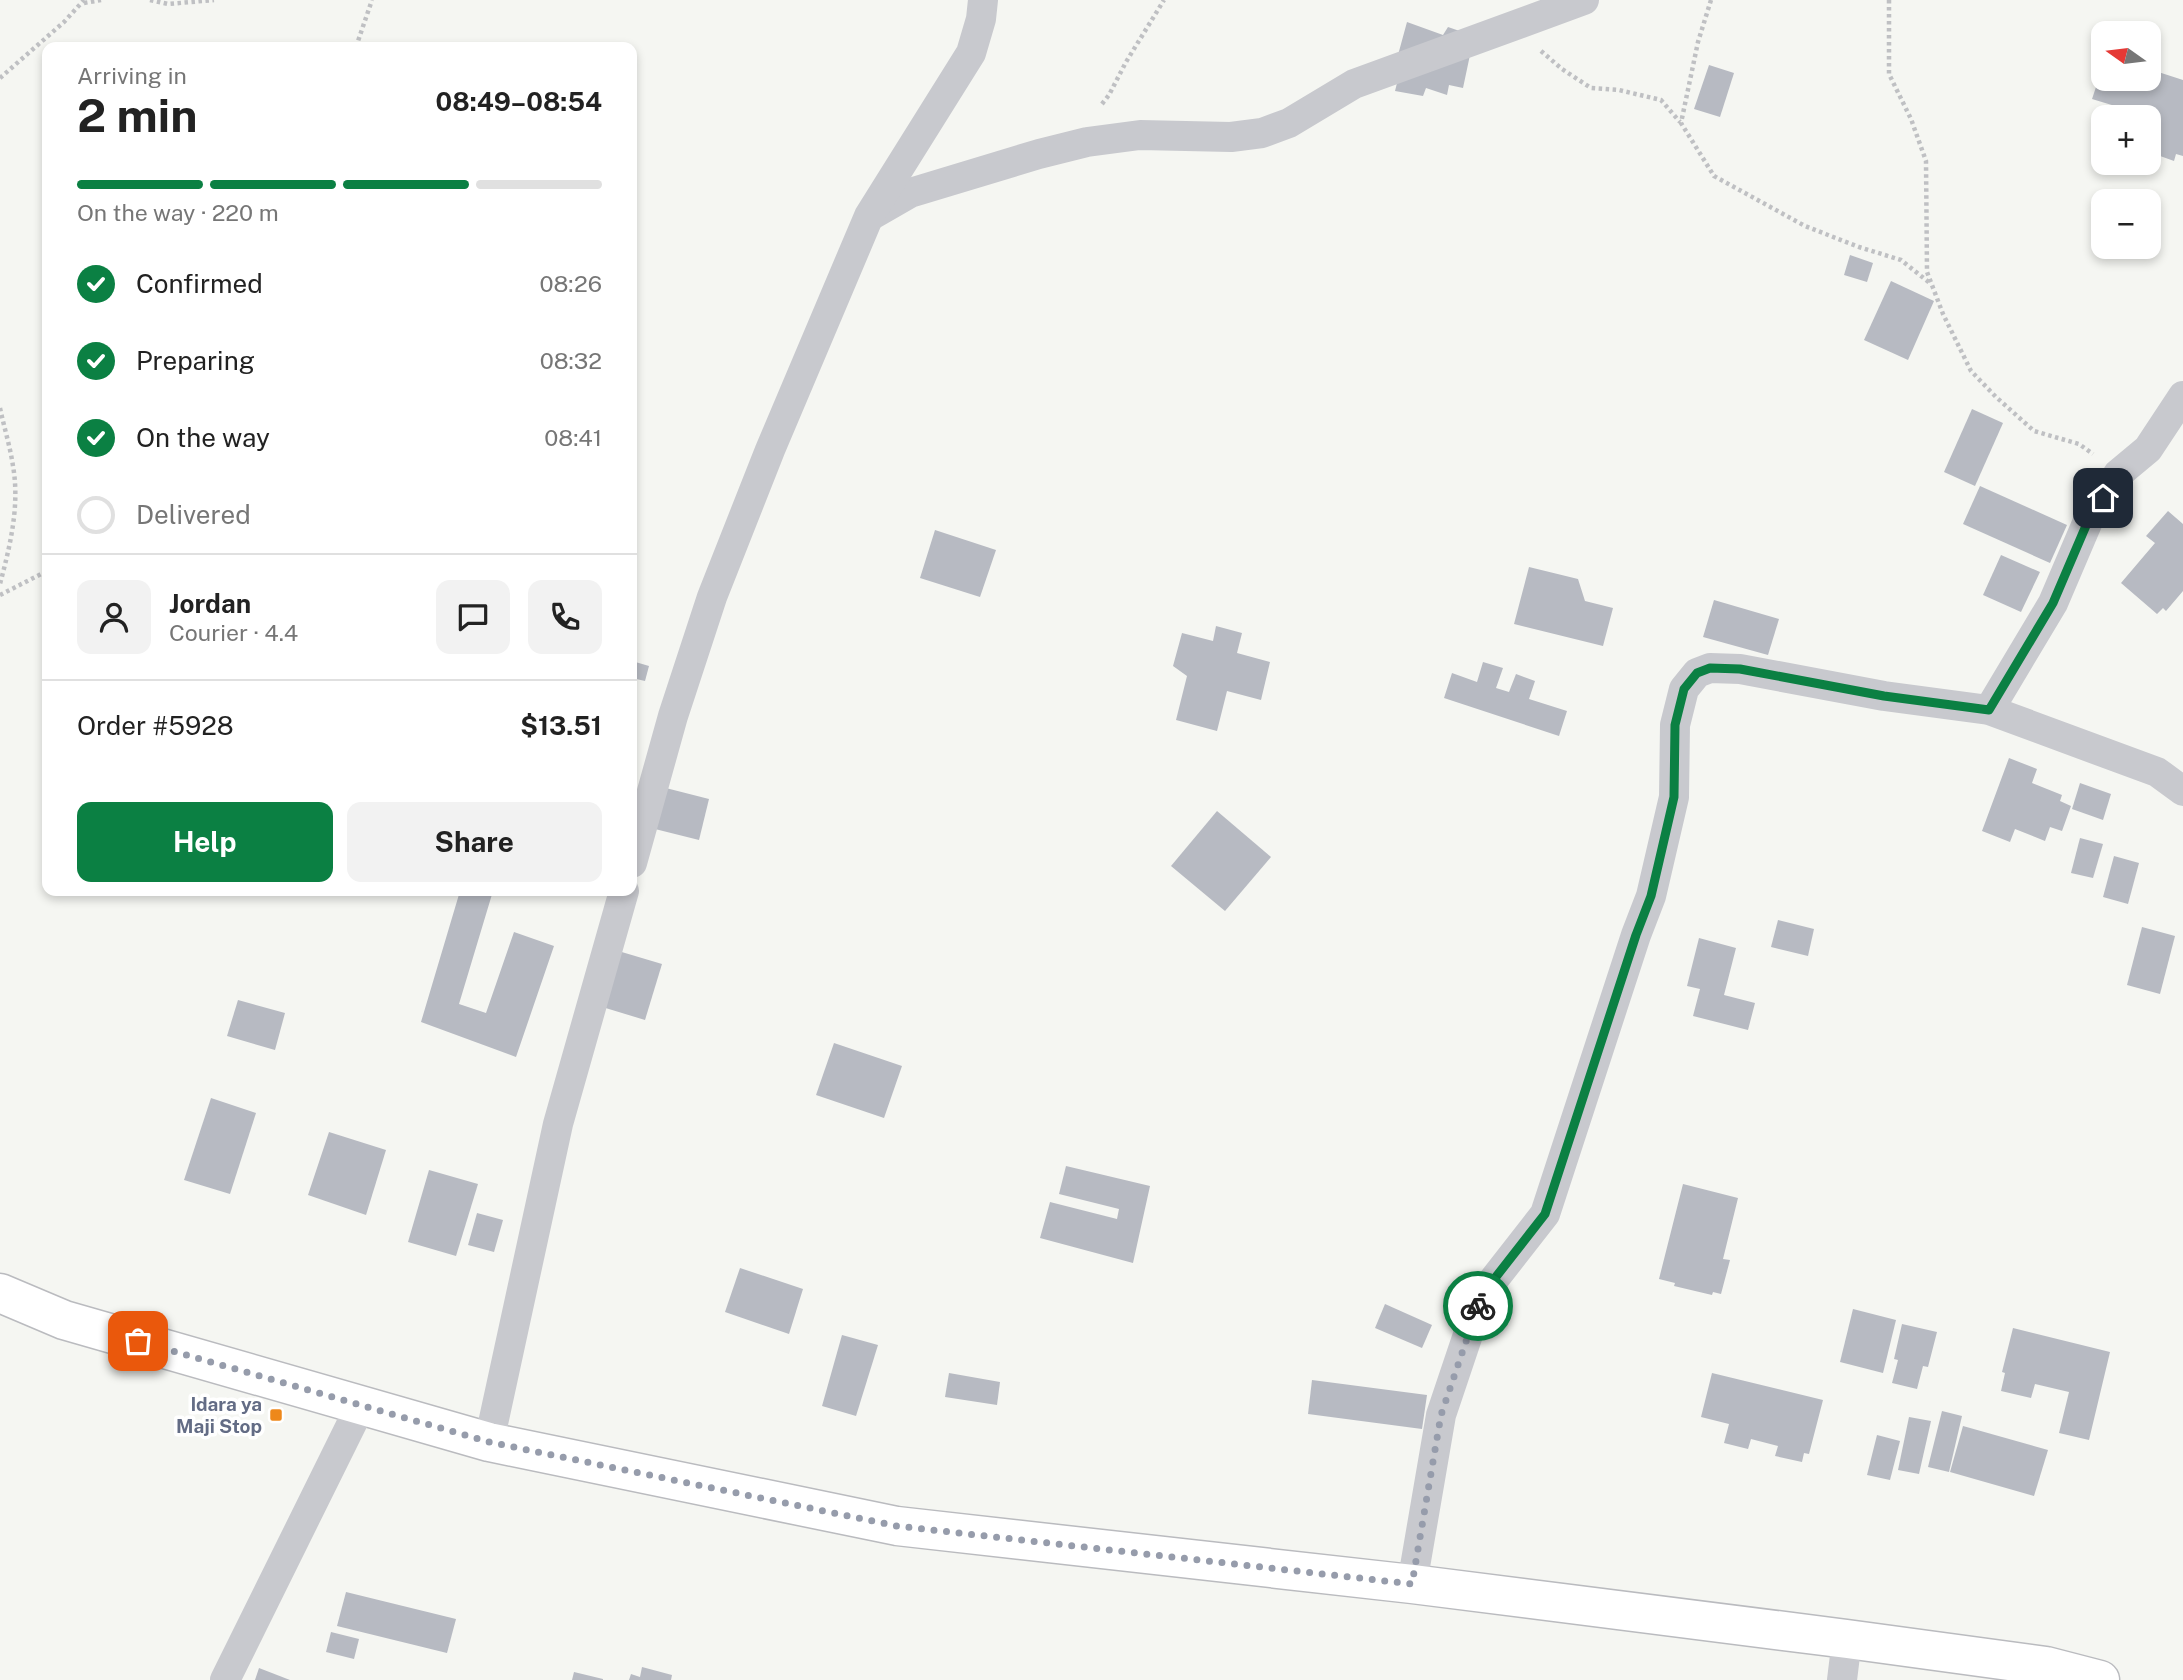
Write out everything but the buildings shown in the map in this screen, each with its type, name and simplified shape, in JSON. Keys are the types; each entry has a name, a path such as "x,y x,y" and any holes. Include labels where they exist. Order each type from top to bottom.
{"highway":[{"path":"0,1293 64,1320 489,1442 897,1526 1412,1584 1847,1639 2046,1665 2100,1680"}],"street":[{"path":"637,845 673,716 712,597 770,450 869,216 971,52 981,19 983,0"},
{"path":"869,216 910,193 1053,151 1120,136 1231,137 1262,133 1289,123 1354,84 1584,0"},
{"path":"1989,710 2053,603 2088,521 2118,474 2148,449 2183,396"},
{"path":"1412,1584 1441,1415 1481,1296 1545,1214 1651,896 1674,797 1675,725 1684,689 1697,673 1710,668 1740,669 1884,696 1989,710 2157,772 2183,790"},
{"path":"489,1442 558,1124 623,896"},
{"path":"225,1680 361,1405"},
{"path":"1842,1680 1847,1639"}],"path":[{"path":"0,78 83,2 101,0"},
{"path":"150,0 168,4 214,0"},
{"path":"358,42 372,0"},
{"path":"1053,151 1087,121 1109,96 1126,62 1164,0"},
{"path":"1681,123 1698,41 1711,0"},
{"path":"1889,0 1889,74 1911,119 1926,161 1927,272 1943,314 1971,371 1996,397 2034,431 2080,444 2118,474"},
{"path":"1516,26 1562,69 1591,88 1619,90 1661,100 1681,123 1714,176 1805,226 1901,260 1931,284"},
{"path":"0,408 14,467 15,499 14,523 0,584"},
{"path":"0,595 42,574"}],"way so far":[{"path":"138,1341 489,1442 897,1526 1412,1584 1441,1415 1478,1306"}],"place":[{"name":"Idara ya Maji Stop","path":"276,1415"}],"route":[{"path":"1478,1306 1481,1296 1545,1214 1651,896 1674,797 1675,725 1684,689 1697,673 1710,668 1740,669 1884,696 1989,710 2053,603 2088,521 2103,498"}]}
